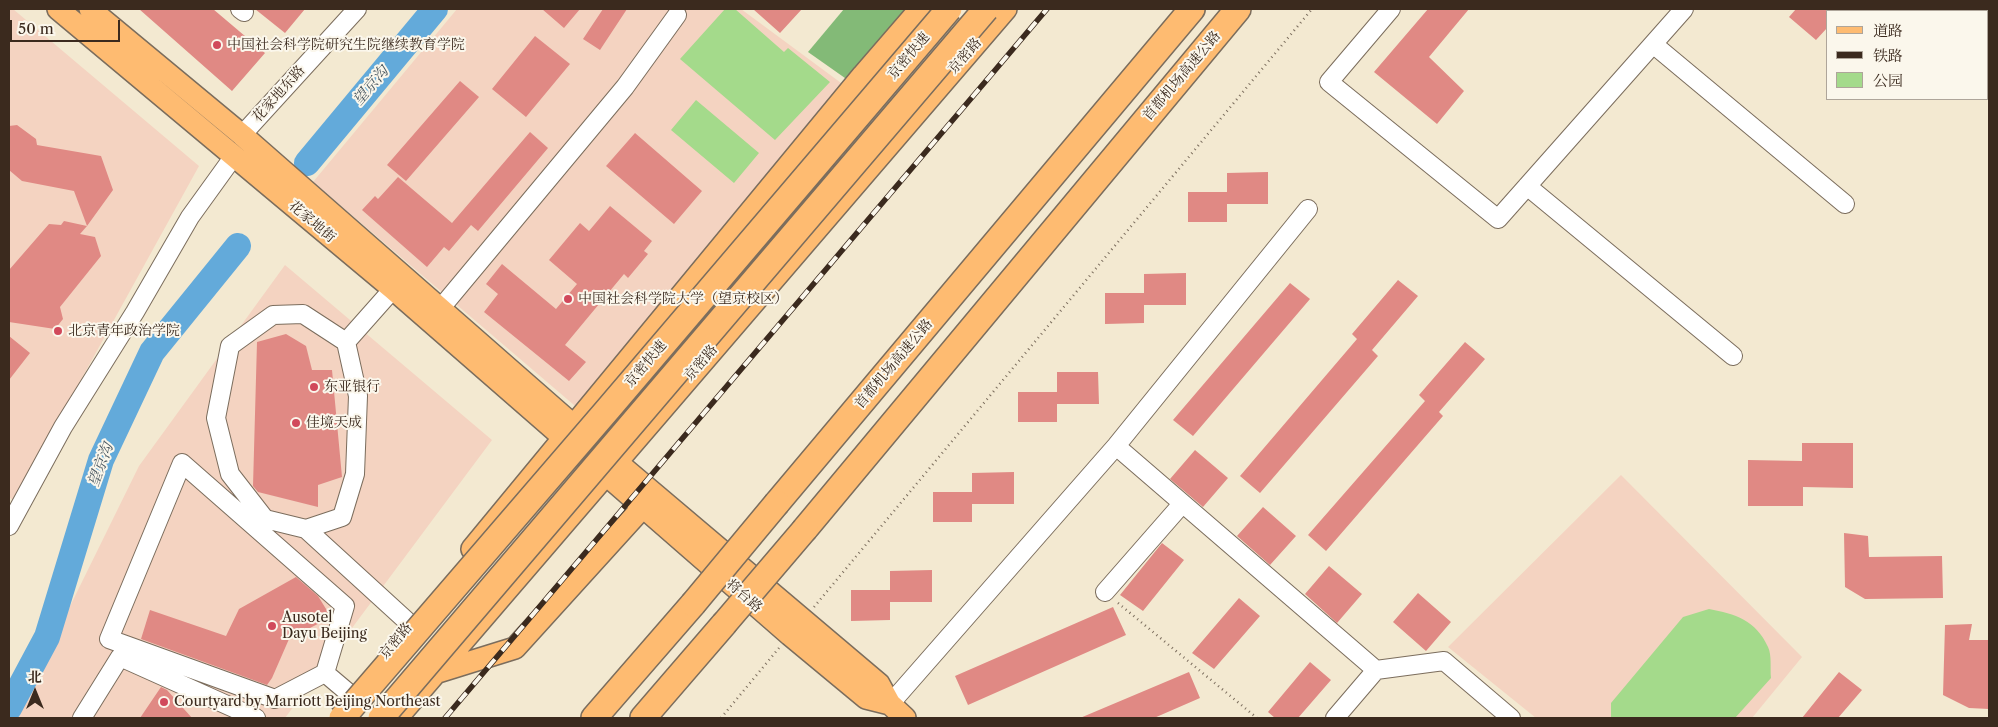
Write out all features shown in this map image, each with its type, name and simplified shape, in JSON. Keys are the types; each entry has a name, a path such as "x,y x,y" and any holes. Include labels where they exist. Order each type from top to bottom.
{"highway":[{"name":"京密快速","path":"342,718 603,416 949,9"},
{"name":"京密快速","path":"381,718 986,9"},
{"name":"首都机场高速公路","path":"594,718 693,604 1192,9"},
{"name":"首都机场高速公路","path":"643,718 804,529 1238,9"}],"main road":[{"name":"花家地街","path":"58,9 393,289 569,432"},
{"name":"花家地街","path":"91,9 242,135 440,309 569,432"},
{"name":"京密路","path":"331,718 863,75 920,9"},
{"name":"京密路","path":"397,718 1006,9"},
{"path":"569,432 610,469"},
{"name":"将台路","path":"610,469 642,508 796,628"},
{"name":"将台路","path":"610,469 796,628 866,698 898,711"},
{"path":"438,672 515,648 642,508"}],"street":[{"name":"花家地东路","path":"242,135 357,9"},
{"path":"1391,9 1329,82 1498,219 1684,9"},
{"path":"440,309 625,87 677,15"},
{"path":"1653,44 1845,204"},
{"path":"9,526 63,427 136,312 190,217 234,156"},
{"path":"1527,186 1733,356"},
{"path":"898,711 1308,210"},
{"path":"346,342 393,289"},
{"path":"306,529 342,516 355,474 358,396 346,342 303,314 273,315 230,346 216,418 230,474 265,519 306,529 410,624"},
{"path":"1116,446 1376,670"},
{"path":"182,463 345,606 325,673 275,699 109,639 182,463"},
{"path":"1105,592 1182,504"},
{"path":"82,718 120,657 256,718"},
{"path":"1335,718 1376,670 1444,661 1511,718"},
{"path":"325,673 351,695"}],"path":[{"path":"720,718 1312,9"},
{"path":"1105,592 1257,718"}],"shaded area":[{"name":"北京青年政治学院","path":"9,9 13,9 199,166 14,501 9,497"},
{"name":"中国社会科学院大学（望京校区）","path":"457,9 741,9 856,94 588,417 313,182"},
{"path":"285,265 492,440 285,718 15,718 139,466"},
{"path":"1621,475 1802,657 1752,718 1536,718 1448,647"}],"green space":[{"path":"725,9 735,9 784,52 788,48 830,82 775,140 680,59"},
{"path":"844,9 933,9 862,90 808,52"},
{"path":"696,100 759,153 734,183 671,130"},
{"path":"1709,609 1736,616 1751,624 1757,630 1769,650 1771,678 1735,718 1611,718 1611,703 1683,617"}],"building":[{"name":"中国社会科学院研究生院继续教育学院","path":"139,9 213,9 265,53 232,91"},
{"path":"255,9 305,9 285,33"},
{"path":"542,9 580,9 564,28"},
{"path":"603,9 627,9 600,50 583,39"},
{"path":"753,9 802,9 780,33"},
{"path":"1428,9 1469,9 1429,57 1464,91 1437,124 1374,72"},
{"path":"1796,9 1827,9 1826,29 1816,40 1789,17"},
{"path":"535,36 570,64 526,117 492,89"},
{"path":"460,81 479,97 406,181 387,165"},
{"path":"17,125 36,139 37,145 101,156 113,190 87,226 74,191 22,181 9,170 9,126"},
{"path":"530,132 548,148 478,231 471,225 449,251 444,247 427,267 362,210 375,196 378,199 398,177 452,223"},
{"path":"635,133 702,191 674,224 606,166"},
{"path":"1268,172 1268,204 1227,204 1227,222 1188,222 1188,192 1227,192 1227,173"},
{"path":"610,206 652,241 644,251 648,254 628,278 624,274 565,345 586,362 569,381 484,312 498,294 486,284 502,264 556,309 577,284 549,260 580,223 589,231"},
{"path":"64,221 87,226 80,234 95,237 101,256 60,307 63,319 55,329 9,322 9,270 49,224 61,225"},
{"path":"1186,273 1186,305 1144,305 1144,323 1105,324 1105,293 1144,293 1144,274"},
{"path":"1398,280 1418,296 1372,350 1378,356 1260,493 1240,476 1357,339 1352,334"},
{"path":"1290,283 1310,299 1193,436 1173,420"},
{"name":"佳境天成","path":"286,334 306,346 312,370 332,370 342,477 318,485 318,507 258,492 253,486 257,342"},
{"path":"9,336 30,353 9,380"},
{"path":"1465,342 1485,359 1439,412 1443,416 1326,551 1308,535 1425,401 1419,395"},
{"path":"1057,372 1098,372 1099,404 1057,404 1057,422 1018,422 1018,392 1057,392"},
{"path":"1802,443 1853,443 1853,488 1803,487 1803,506 1748,506 1748,460 1802,461"},
{"path":"1195,450 1228,478 1203,507 1170,479"},
{"path":"1014,472 1014,504 972,504 972,522 933,522 933,492 972,492 972,473"},
{"path":"1263,507 1296,536 1270,565 1237,536"},
{"path":"1844,533 1868,536 1869,557 1942,556 1943,598 1865,599 1845,587"},
{"path":"1162,543 1184,560 1143,611 1120,595"},
{"path":"1329,566 1362,594 1337,623 1305,594"},
{"path":"932,570 932,602 890,602 890,620 851,621 851,590 890,590 890,571"},
{"name":"Ausotel Dayu Beijing","path":"296,577 318,596 331,617 289,639 267,685 141,639 150,610 226,636 239,609"},
{"path":"1418,593 1451,622 1426,651 1393,622"},
{"path":"1239,598 1260,616 1214,669 1192,653"},
{"path":"1113,607 1126,635 968,705 955,676"},
{"path":"1972,624 1969,640 1989,640 1989,709 1969,708 1943,695 1945,625"},
{"path":"1310,662 1331,680 1298,718 1275,718 1268,712"},
{"path":"1189,672 1200,698 1154,718 1080,718"},
{"path":"1839,672 1862,690 1838,718 1802,718"},
{"name":"Courtyard by Marriott Beijing Northeast","path":"161,687 167,690 192,718 140,718"}],"waterway":[{"name":"望京沟","path":"307,163 435,9"},
{"name":"望京沟","path":"9,708 47,637 101,460 152,352 238,246"}],"railway":[{"path":"445,718 1047,9"}],"place":[{"name":"中国社会科学院研究生院继续教育学院","path":"217,45"},
{"name":"中国社会科学院大学（望京校区）","path":"568,299"},
{"name":"北京青年政治学院","path":"58,331"},
{"name":"东亚银行","path":"314,387"},
{"name":"佳境天成","path":"296,423"},
{"name":"Ausotel Dayu Beijing","path":"272,626"},
{"name":"Courtyard by Marriott Beijing Northeast","path":"164,702"}]}
